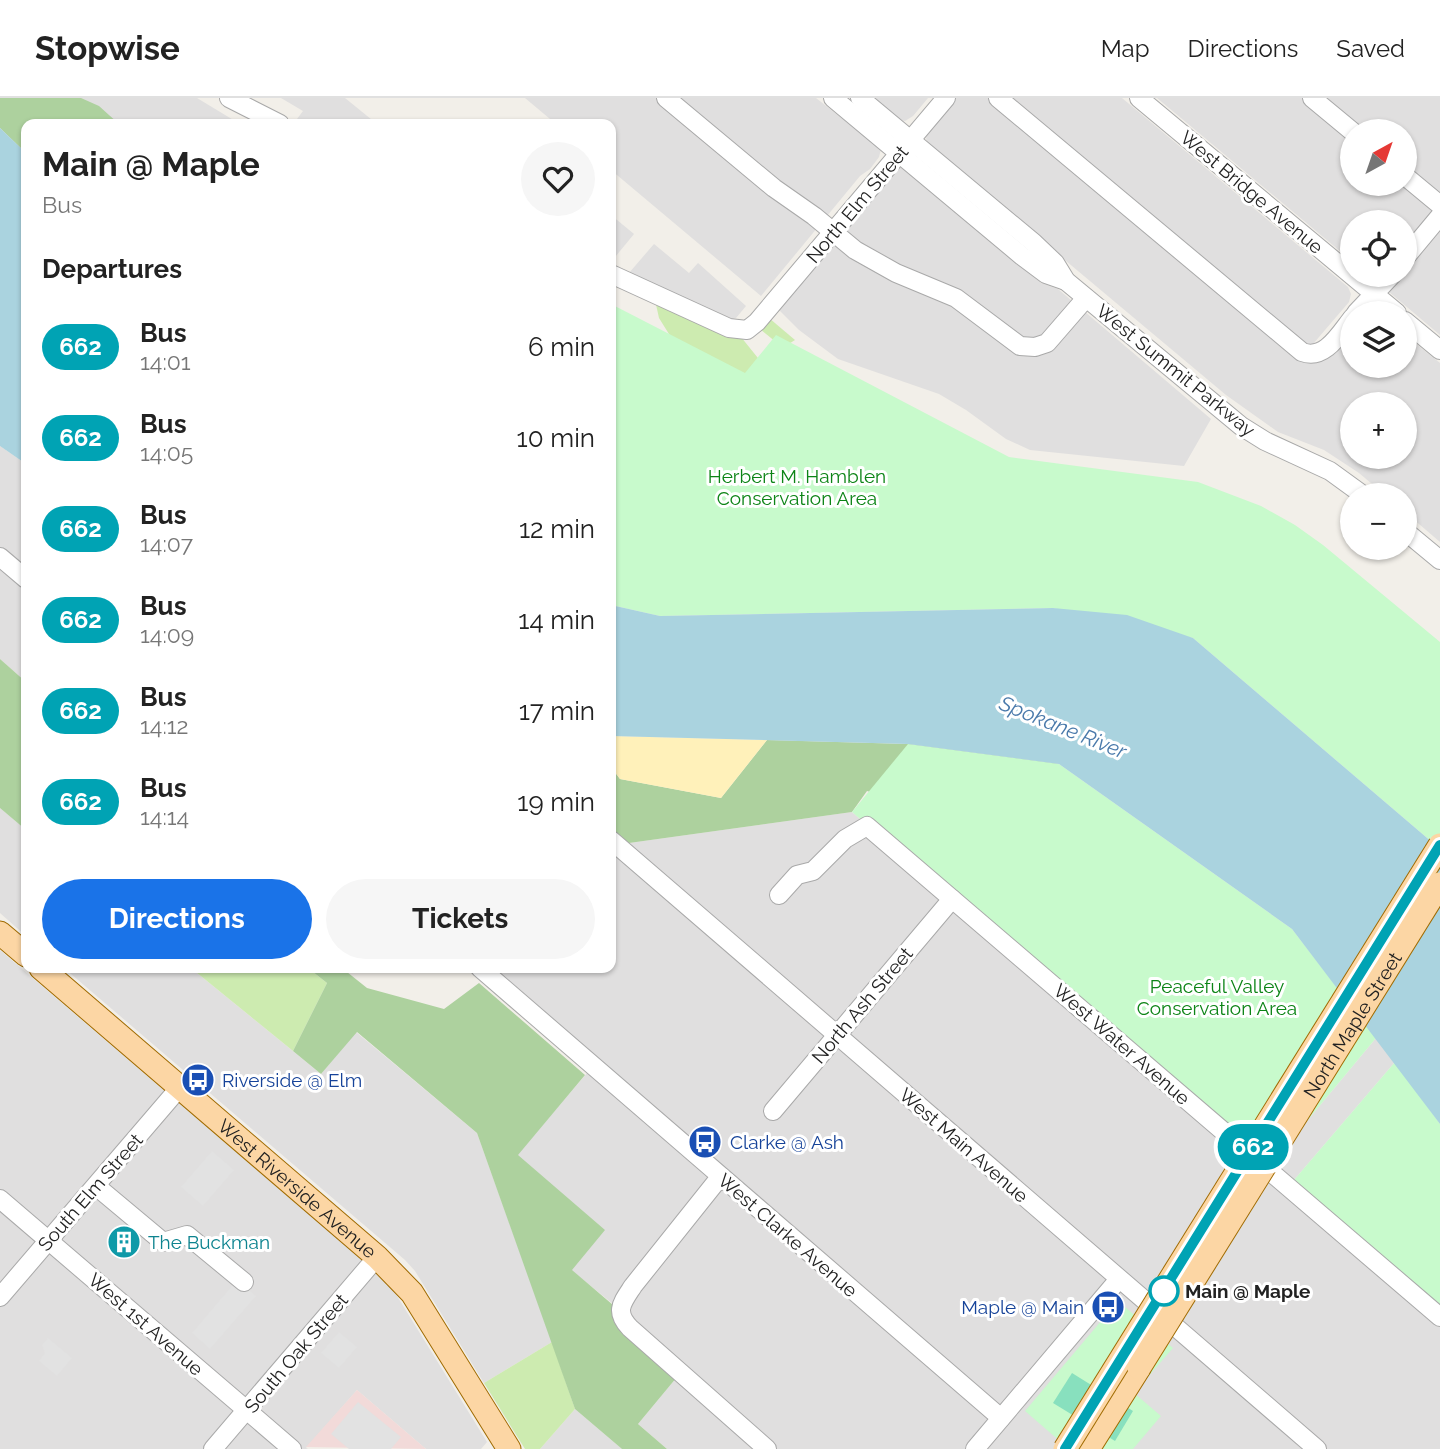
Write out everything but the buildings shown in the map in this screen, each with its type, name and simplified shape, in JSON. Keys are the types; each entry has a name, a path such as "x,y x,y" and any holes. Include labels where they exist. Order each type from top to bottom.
{"main road":[{"name":"North Maple Street","path":"1065,1449 1440,845"},
{"name":"North Maple Street","path":"1091,1449 1440,884"},
{"path":"0,933 21,952"},
{"name":"West Riverside Avenue","path":"47,973 377,1256 412,1293 509,1449"}],"street":[{"path":"229,98 270,119"},
{"path":"666,98 774,188 855,250 885,267 956,298 1025,347 1047,343 1086,298"},
{"name":"West Summit Parkway","path":"833,98 905,147 1034,243 1055,262 1066,281 1241,426 1265,441 1330,471 1346,483"},
{"name":"West Summit Parkway","path":"860,98 905,147"},
{"name":"North Elm Street","path":"616,276 737,330 750,328 946,98"},
{"path":"998,98 1299,350 1313,355 1325,349 1340,331"},
{"name":"West Bridge Avenue","path":"1139,98 1382,301"},
{"path":"1312,98 1340,121"},
{"path":"1418,187 1440,205"},
{"path":"1417,244 1440,216"},
{"path":"1367,301 1381,287"},
{"path":"1417,331 1440,350"},
{"path":"1417,541 1440,559"},
{"path":"0,557 21,575"},
{"name":"West Water Avenue","path":"779,895 797,875 813,871 845,839 867,826 1440,1317"},
{"name":"West Main Avenue","path":"616,844 1317,1449"},
{"name":"North Ash Street","path":"773,1111 952,899"},
{"name":"West Clarke Avenue","path":"486,973 1001,1418"},
{"name":"South Elm Street","path":"0,1297 180,1087"},
{"path":"720,1177 650,1263 623,1301 620,1311 622,1320 630,1328 767,1449"},
{"path":"96,1186 163,1242 187,1235 244,1282"},
{"name":"West 1st Avenue","path":"0,1199 292,1449"},
{"name":"South Oak Street","path":"213,1449 377,1256"},
{"path":"975,1449 1119,1279"}],"shaded area":[{"path":"0,98 197,98 232,119 21,119 21,148 0,128"},
{"path":"281,98 345,98 371,119 297,119 303,111"},
{"path":"525,98 816,98 881,149 879,157 870,169 860,176 761,296 616,174 616,119 550,119"},
{"path":"876,98 928,98 913,116 905,121 895,119 881,107"},
{"path":"955,98 990,98 1298,355 1340,332 1340,378 1417,378 1417,345 1440,363 1440,542 1417,522 1417,483 1371,483 1353,469 1417,469 1417,392 1340,392 1340,461 1324,450 1278,432 1226,395 930,147 926,139 928,130"},
{"path":"1009,98 1122,98 1340,280 1340,287 1348,287 1351,294 1349,301 1340,301 1340,312 1313,344 1303,345"},
{"path":"1157,98 1440,98 1440,335 1417,316 1417,301 1400,301 1383,287 1417,287 1417,210 1340,210 1340,251"},
{"path":"904,167 963,219 979,227 987,239 1041,283 1058,289 1211,419 1184,466 1030,450 1006,439 939,394 838,359 799,330 777,308 898,168"},
{"path":"616,219 634,234 616,256"},
{"path":"654,244 689,273 698,263 746,306 732,319 629,273"},
{"path":"0,446 21,461 21,678 0,659"},
{"path":"0,808 21,826 21,932 0,913"},
{"path":"852,812 1267,1169 1376,1038 1395,1062 1288,1187 1440,1317 1440,1449 667,1449 638,1424 677,1377 615,1324 613,1304 571,1270 604,1230 517,1155 593,1066 486,973 616,973 616,845 623,851 629,843"},
{"path":"0,950 21,968 21,973 27,973 389,1283 487,1442 481,1449 426,1449 357,1390 306,1448 308,1449 0,1449"},
{"path":"70,973 197,973 321,1074 356,1032 477,1133 552,1342 484,1383 415,1271"},
{"path":"212,1151 234,1170 203,1206 181,1187"},
{"path":"237,1280 256,1296 210,1349 192,1333"},
{"path":"339,1332 357,1347 339,1368 321,1353"},
{"path":"48,1338 72,1358 57,1376 39,1361 45,1353 42,1345"},
{"path":"357,1390 426,1449 306,1447"},
{"path":"358,1402 401,1437 391,1449 349,1449 331,1434"},
{"path":"575,1409 622,1449 540,1449"}],"green space":[{"path":"0,98 81,98 99,106 113,119 21,119 21,148 0,128"},
{"path":"655,300 741,337 775,379 804,398 677,347 659,318"},
{"name":"Herbert M. Hamblen Conservation Area","path":"616,307 745,373 776,335 1009,457 1198,482 1261,506 1295,525 1440,642 1440,849 1193,638 1053,608 660,616 616,606"},
{"path":"769,318 795,340 787,345 776,342 760,329"},
{"path":"0,659 21,678 21,826 0,808"},
{"path":"767,740 908,744 1059,764 931,810 867,791 852,812 629,843 616,837 616,774 620,779 721,798"},
{"name":"Peaceful Valley Conservation Area","path":"908,744 1059,764 1292,929 1376,1038 1267,1169 852,812"},
{"path":"197,973 314,973 327,983 293,1051"},
{"path":"314,973 348,973 367,988 444,1009 479,983 585,1075 518,1155 605,1230 572,1270 613,1305 615,1324 677,1377 638,1424 667,1449 622,1449 575,1409 477,1133 357,1032 321,1074 293,1051 327,983"},
{"path":"1395,1062 1440,1124 1440,1317 1288,1187"},
{"path":"1118,1301 1173,1348 1134,1393 1161,1416 1133,1449 1069,1449 1025,1411"},
{"path":"552,1342 575,1409 540,1449 525,1449 484,1383"},
{"path":"1072,1373 1133,1411 1115,1441 1053,1403"}],"sand":[{"path":"616,736 767,740 721,798 620,779 616,774"}],"water":[{"path":"0,128 21,148 21,461 0,446"},
{"name":"Spokane River","path":"616,606 660,616 1053,608 1127,615 1193,638 1440,849 1440,1124 1292,929 1059,764 908,744 616,736"}],"bus line":[{"name":"662","path":"1065,1449 1440,845"}],"place":[{"name":"Riverside @ Elm","path":"198,1080"},
{"name":"Clarke @ Ash","path":"705,1142"},
{"name":"The Buckman","path":"124,1242"},
{"name":"Main @ Maple","path":"1164,1291"},
{"name":"Maple @ Main","path":"1108,1307"}]}
